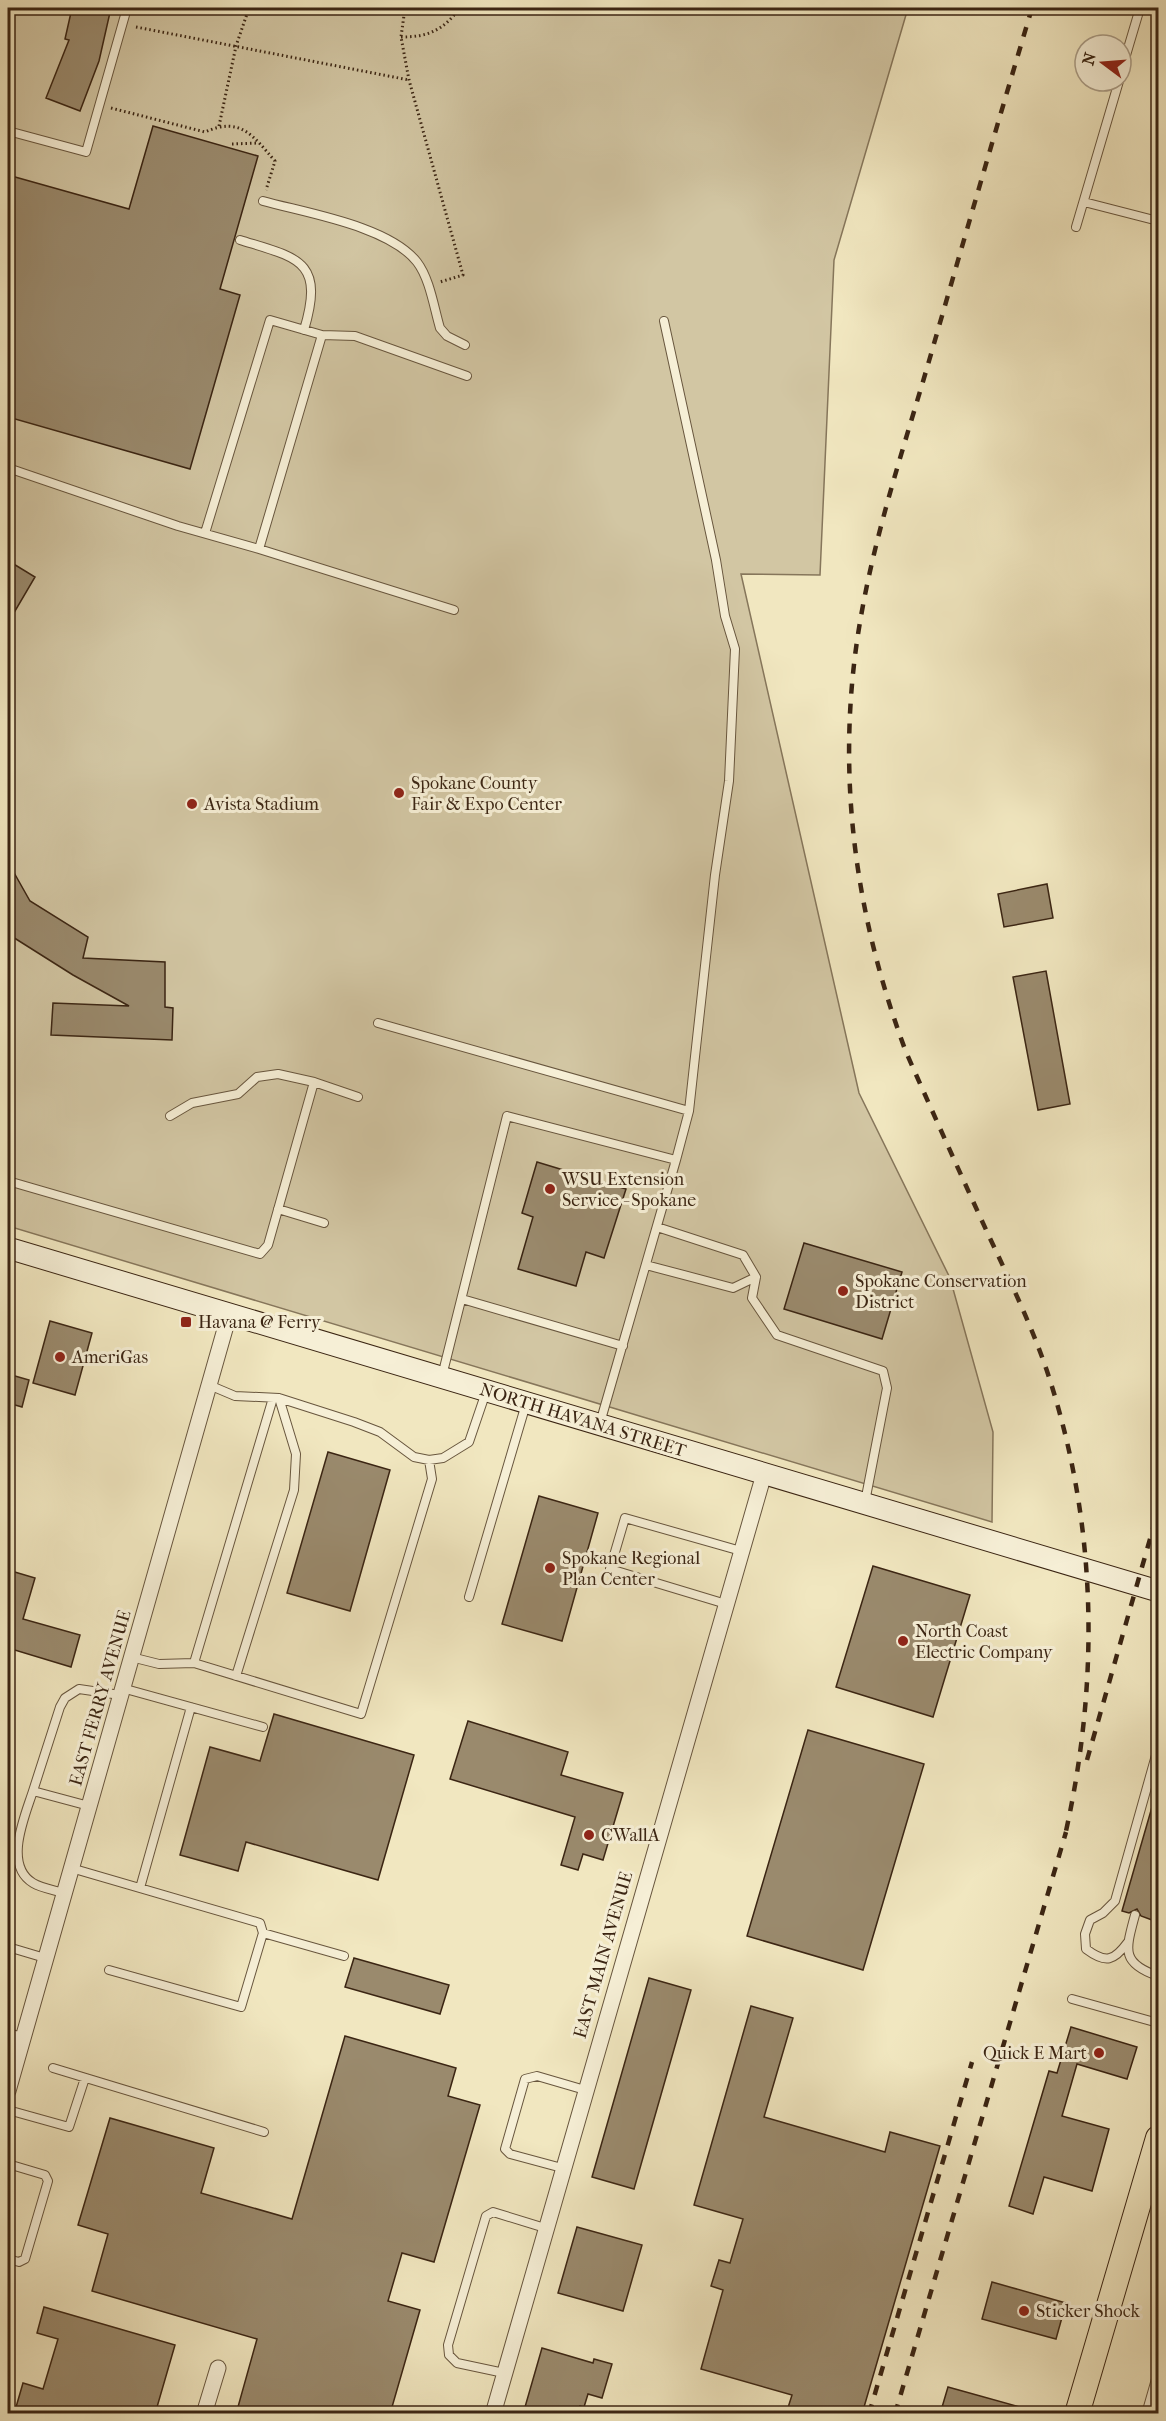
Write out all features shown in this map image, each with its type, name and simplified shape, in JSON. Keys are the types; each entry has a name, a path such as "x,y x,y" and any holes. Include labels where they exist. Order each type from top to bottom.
{"main road":[{"path":"1080,2412 1154,2172 1158,2138"}],"street":[{"name":"NORTH HAVANA STREET","path":"8,1248 1158,1591"},
{"name":"EAST FERRY AVENUE","path":"9,2083 15,2035 45,1958 229,1315"},
{"name":"EAST MAIN AVENUE","path":"493,2414 562,2168 764,1474"},
{"path":"204,2414 218,2368"}],"lane":[{"path":"8,131 86,152 127,8"},
{"path":"1133,33 1140,8"},
{"path":"1077,227 1116,93"},
{"path":"263,201 353,226 404,248 419,264 440,328 447,336 465,345"},
{"path":"1084,202 1158,221"},
{"path":"240,240 300,261 307,273 312,304 304,330"},
{"path":"206,533 270,320 321,335 355,336 467,376"},
{"path":"600,1425 689,1111 715,875 729,781 735,649 725,616 716,560 664,321"},
{"path":"259,549 321,335"},
{"path":"8,468 206,533 454,610"},
{"path":"378,1023 689,1111"},
{"path":"170,1116 192,1103 238,1094 257,1077 278,1074 314,1082 358,1096"},
{"path":"8,1181 254,1254 265,1251 314,1082"},
{"path":"442,1378 507,1116 676,1160"},
{"path":"278,1209 324,1223"},
{"path":"657,1227 743,1255 756,1277 752,1299 777,1335 787,1341 883,1371 887,1379 864,1504"},
{"path":"646,1265 733,1288 756,1277"},
{"path":"462,1299 623,1346"},
{"path":"209,1385 235,1396 276,1398 354,1422 380,1432 414,1457 429,1460 443,1458 469,1442 486,1391"},
{"path":"194,1663 276,1398"},
{"path":"236,1676 294,1490 296,1454 276,1398"},
{"path":"469,1597 527,1403"},
{"path":"131,1657 159,1664 194,1663 361,1714 432,1479 429,1460"},
{"path":"726,1604 610,1569 625,1518 741,1551"},
{"path":"64,1893 31,1882 18,1865 19,1844 33,1791 65,1698 79,1689 121,1692 191,1707 263,1727"},
{"path":"140,1888 191,1707"},
{"path":"1128,1942 1119,1955 1110,1959 1096,1957 1086,1949 1085,1934 1090,1920 1115,1901 1158,1748"},
{"path":"33,1791 89,1806"},
{"path":"71,1868 260,1923 262,1933 241,2007 109,1970"},
{"path":"1135,1915 1128,1942 1129,1956 1138,1969 1158,1976"},
{"path":"262,1933 344,1956"},
{"path":"8,1947 45,1958"},
{"path":"1072,1999 1158,2023"},
{"path":"53,2068 264,2132"},
{"path":"562,2168 510,2154 505,2149 525,2079 537,2076 585,2090"},
{"path":"8,2110 69,2127 85,2078"},
{"path":"8,2164 45,2175 48,2181 25,2259 19,2262 8,2259"},
{"path":"504,2373 457,2363 449,2355 448,2345 486,2216 492,2212 545,2228"},
{"path":"1146,2414 1158,2372"}],"path":[{"path":"219,126 236,46 249,8"},
{"path":"405,8 401,37 409,80 462,275 427,286"},
{"path":"401,37 421,37 434,33 448,23 460,8"},
{"path":"122,24 409,80"},
{"path":"99,105 205,132 219,126 248,130 275,161 263,201"},
{"path":"232,144 259,143"}],"shaded area":[{"name":"Spokane County Fair & Expo Center","path":"8,8 908,8 834,260 820,575 741,574 859,1093 950,1278 993,1432 992,1522 8,1226"}],"building":[{"path":"72,8 111,8 99,61 80,111 46,98 69,40 65,39"},
{"path":"153,126 258,156 220,289 240,295 190,469 8,417 8,175 129,209"},
{"path":"12,563 35,577 8,623 8,571"},
{"path":"8,862 30,901 88,937 83,958 165,962 165,1007 173,1008 172,1040 51,1035 53,1003 129,1006 73,975 8,934"},
{"path":"1047,884 1053,918 1004,927 998,894"},
{"path":"1046,971 1070,1104 1038,1110 1013,977"},
{"path":"537,1162 626,1189 604,1258 586,1252 576,1286 518,1269 533,1217 522,1213"},
{"name":"Spokane Conservation District","path":"804,1243 902,1272 882,1339 784,1309"},
{"path":"50,1321 92,1333 75,1395 33,1383"},
{"path":"8,1374 29,1380 22,1407 8,1403"},
{"path":"328,1452 390,1470 350,1611 287,1593"},
{"name":"Spokane Regional Plan Center","path":"539,1496 598,1513 562,1641 502,1624"},
{"name":"North Coast Electric Company","path":"873,1566 970,1595 933,1717 836,1687"},
{"path":"8,1570 35,1578 23,1619 80,1635 71,1667 8,1648"},
{"path":"274,1714 414,1755 378,1880 246,1842 238,1871 180,1855 210,1747 260,1761"},
{"path":"468,1721 568,1752 561,1775 623,1793 603,1860 583,1854 578,1870 561,1865 575,1817 450,1779"},
{"path":"808,1730 924,1764 863,1970 747,1936"},
{"path":"1154,1800 1158,1800 1158,1898 1152,1920 1141,1916 1137,1909 1129,1913 1122,1911"},
{"path":"354,1958 449,1985 440,2014 345,1987"},
{"path":"649,1978 691,1990 634,2189 592,2177"},
{"path":"751,2006 793,2018 764,2117 885,2152 890,2132 940,2146 862,2414 786,2414 792,2395 701,2369 723,2290 711,2286 719,2260 730,2263 743,2219 694,2205"},
{"path":"1071,2027 1137,2047 1127,2079 1077,2064 1062,2116 1109,2129 1092,2191 1044,2177 1033,2214 1009,2206 1049,2071 1057,2073"},
{"path":"345,2036 456,2068 448,2096 480,2105 434,2262 402,2253 388,2301 420,2310 390,2414 236,2414 257,2339 92,2291 108,2234 78,2225 110,2118 214,2148 201,2193 292,2219"},
{"path":"577,2227 642,2245 623,2311 558,2293"},
{"name":"Sticker Shock","path":"992,2282 1066,2303 1056,2339 982,2319"},
{"path":"44,2307 175,2345 155,2414 14,2414 23,2383 43,2389 58,2339 37,2333"},
{"path":"542,2348 593,2363 594,2359 612,2364 602,2398 588,2394 584,2407 580,2406 578,2414 523,2414"},
{"path":"948,2387 1027,2409 1026,2414 940,2414"}],"railway":[{"path":"1032,8 882,523 860,622 849,732 854,840 873,947 888,1000 906,1052 1041,1353 1064,1429 1076,1487 1084,1546 1088,1604 1088,1663 1084,1722 1076,1781 1064,1840"},
{"path":"1087,1760 1158,1511"},
{"path":"895,2414 1066,1832"},
{"path":"869,2414 972,2062"}],"place":[{"name":"Spokane County Fair & Expo Center","path":"399,793"},
{"name":"Avista Stadium","path":"192,804"},
{"name":"WSU Extension Service - Spokane","path":"550,1189"},
{"name":"Spokane Conservation District","path":"843,1291"},
{"name":"Havana @ Ferry","path":"186,1322"},
{"name":"AmeriGas","path":"60,1357"},
{"name":"Spokane Regional Plan Center","path":"550,1568"},
{"name":"North Coast Electric Company","path":"903,1641"},
{"name":"CWallA","path":"589,1835"},
{"name":"Quick E Mart","path":"1099,2053"},
{"name":"Sticker Shock","path":"1024,2311"}]}
